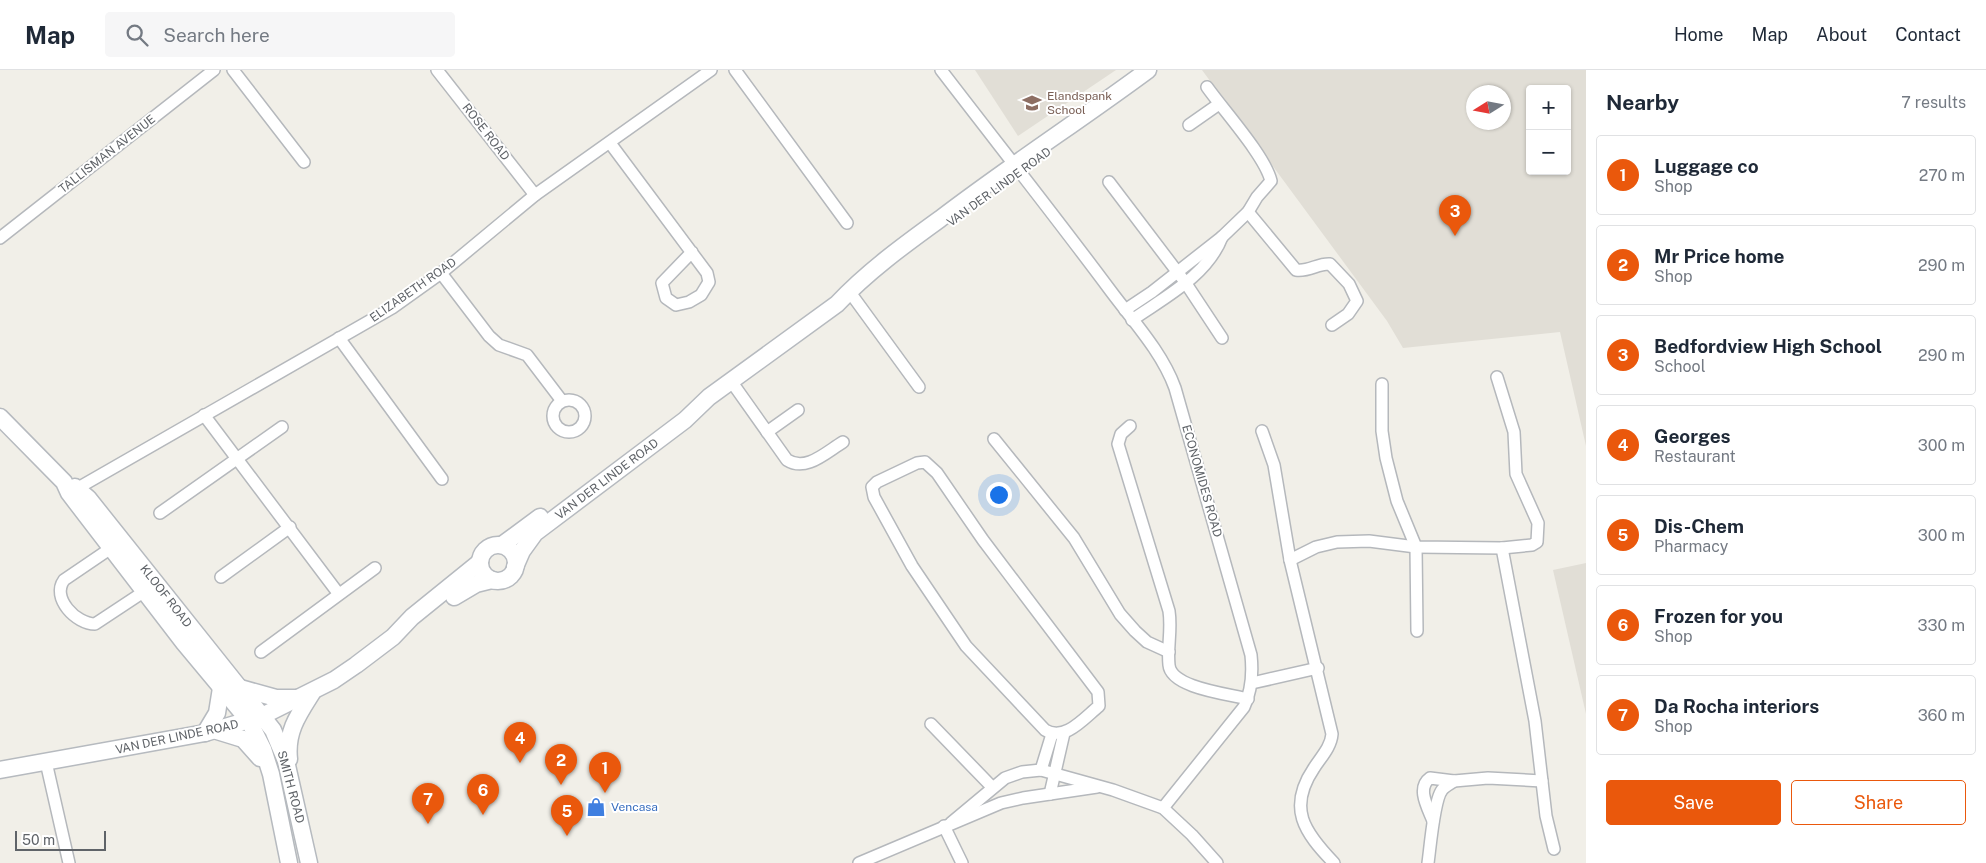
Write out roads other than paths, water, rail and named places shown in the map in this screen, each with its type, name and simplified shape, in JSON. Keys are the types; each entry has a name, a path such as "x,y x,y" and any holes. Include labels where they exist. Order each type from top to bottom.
{"main road":[{"name":"VAN DER LINDE ROAD","path":"515,567 522,550 535,533 685,420 709,397 837,304 1148,70"},
{"name":"VAN DER LINDE ROAD","path":"1017,167 1162,70"},
{"name":"VAN DER LINDE ROAD","path":"502,546 680,412 709,397"},
{"name":"KLOOF ROAD","path":"0,416 71,488 150,588 221,688 255,719"},
{"path":"502,546 511,551 515,567 509,577 499,581 492,580 483,573 480,562 487,549 502,546"},
{"name":"VAN DER LINDE ROAD","path":"0,770 211,732 255,719 306,695 356,665 393,637 412,618 480,562"},
{"name":"VAN DER LINDE ROAD","path":"393,637 418,624 469,587 492,580"},
{"name":"KLOOF ROAD","path":"150,588 238,687 255,719"},
{"path":"238,687 276,698 306,695 289,737 292,786"},
{"path":"221,688 217,713 211,732 243,739 258,755 271,774"},
{"name":"SMITH ROAD","path":"255,719 271,774 289,863"},
{"name":"SMITH ROAD","path":"255,719 273,730 280,745 292,786 309,863"}],"street":[{"name":"TALLISMAN AVENUE","path":"0,238 214,70"},
{"path":"233,70 304,162"},
{"name":"ROSE ROAD","path":"437,70 535,194"},
{"name":"ELIZABETH ROAD","path":"71,488 392,308 441,273 535,194 610,143 711,70"},
{"path":"734,70 847,223"},
{"name":"ECONOMIDES ROAD","path":"941,70 1125,310 1170,373 1176,388 1251,655 1252,683 1248,698 1238,716 1163,808"},
{"path":"1125,310 1178,272 1222,237 1248,212 1257,197 1272,181 1257,155 1207,87"},
{"path":"1189,125 1219,104"},
{"path":"610,143 708,273 709,282 701,295 689,302 676,305 666,298 662,282 692,252"},
{"path":"1109,182 1178,272 1222,338"},
{"path":"1248,212 1296,270 1305,271 1324,263 1330,264 1348,284 1357,301 1348,314 1332,325"},
{"path":"1132,320 1199,272 1211,260 1222,237"},
{"path":"441,273 489,336 499,345 530,359 562,401"},
{"path":"851,293 919,387"},
{"path":"339,338 442,479"},
{"path":"1290,560 1316,547 1337,542 1369,541 1416,547 1502,548 1532,545 1537,542 1539,535 1538,523 1516,474 1514,432 1497,377"},
{"path":"731,381 787,460 794,465 804,466 843,442"},
{"path":"1382,384 1382,431 1386,458 1397,501 1416,547 1417,631"},
{"path":"767,432 798,410"},
{"path":"204,414 338,593"},
{"path":"1130,426 1121,434 1118,444 1169,611 1172,627 1169,666 1176,679 1183,683 1248,698"},
{"path":"160,513 282,427"},
{"path":"1262,431 1274,465 1290,560 1318,668 1332,739 1307,779 1302,793 1300,813 1310,834 1334,863"},
{"path":"994,439 1074,538 1120,614 1147,642 1170,652"},
{"path":"925,462 937,473 983,540 1098,692 1099,706 1064,733 1052,734 1045,730 966,646 912,566 873,492 872,487 877,482 917,463 925,462"},
{"path":"221,577 290,527"},
{"path":"116,544 64,580 59,590 63,602 83,623 95,624 150,588"},
{"path":"1502,548 1535,721 1546,816 1554,849"},
{"path":"261,652 338,593 375,568"},
{"path":"1252,683 1318,668"},
{"path":"932,724 1002,803"},
{"path":"1050,794 1064,733"},
{"path":"1041,770 1052,734"},
{"path":"46,762 69,863"},
{"path":"948,824 990,788 1013,774 1041,770 1102,787 1163,808 1192,835 1217,863"},
{"path":"1433,821 1423,787 1430,778 1454,781 1488,778 1542,782"},
{"path":"1428,863 1433,821 1440,794 1447,785 1454,781"},
{"path":"859,863 948,824 1002,803 1102,787"},
{"path":"948,824 962,863"}],"place":[{"name":"Elandspank School","path":"1032,103"},
{"name":"Bedfordview High School","path":"1455,236"},
{"name":"Georges","path":"520,763"},
{"name":"Mr Price home","path":"561,785"},
{"name":"Luggage co","path":"605,793"},
{"name":"Vencasa","path":"596,807"},
{"name":"Frozen for you","path":"483,815"},
{"name":"Da Rocha interiors","path":"428,824"},
{"name":"Dis-Chem","path":"567,836"}]}
